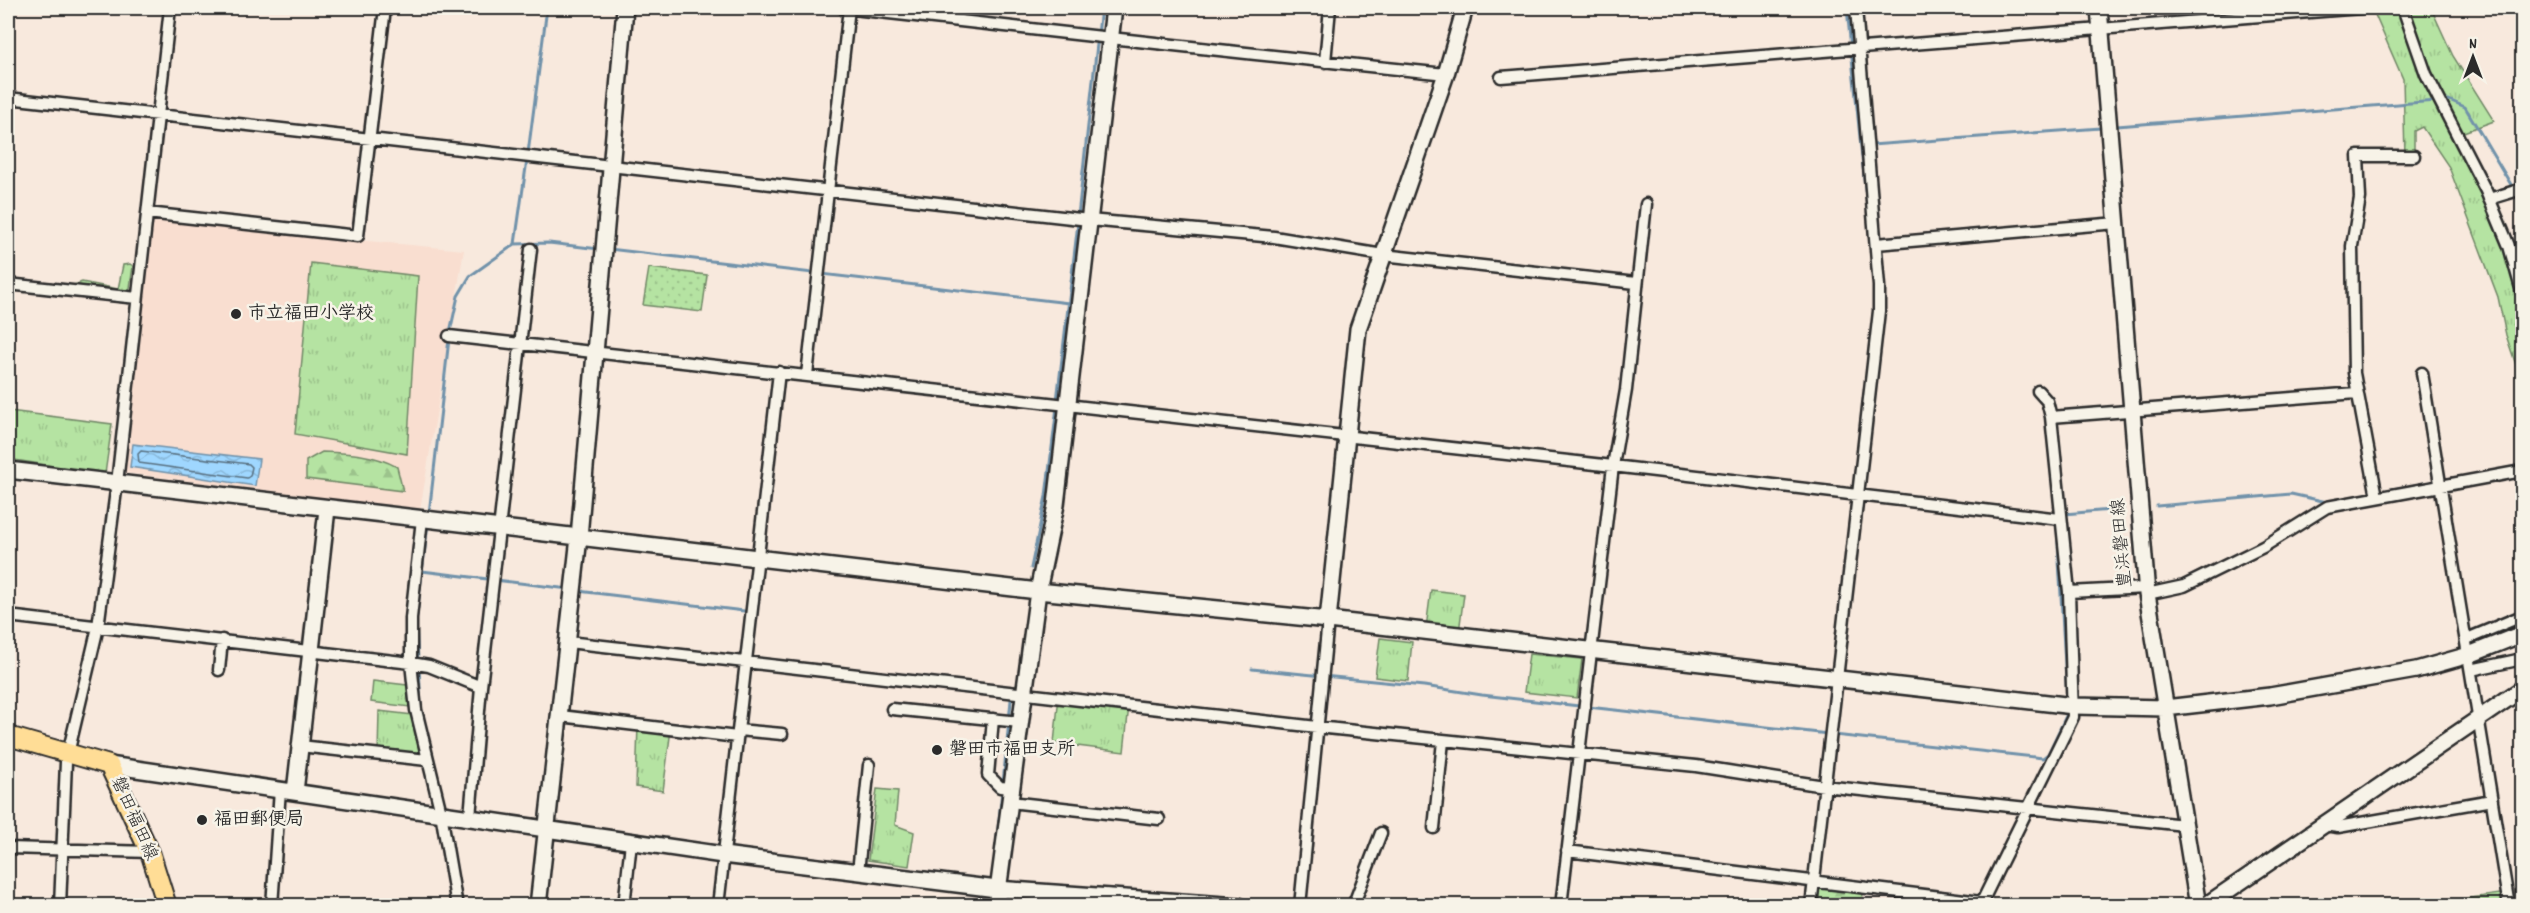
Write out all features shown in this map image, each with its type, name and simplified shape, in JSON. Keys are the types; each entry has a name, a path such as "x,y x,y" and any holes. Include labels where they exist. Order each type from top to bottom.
{"main road":[{"name":"磐田福田線","path":"8,736 109,765 150,852 167,906"}],"street":[{"path":"60,906 68,752 98,627 117,483 170,8"},
{"path":"147,213 358,236 386,8"},
{"path":"538,906 579,537 626,8"},
{"path":"843,8 1446,74"},
{"path":"807,375 849,8"},
{"path":"996,906 1013,722 1024,693 1038,591 1056,504 1114,8"},
{"path":"1325,62 1330,8"},
{"path":"1300,906 1358,329 1446,74 1466,8"},
{"path":"1811,906 1879,311 1876,244 1856,8"},
{"name":"豊浜磐田線","path":"2099,8 2146,591 2198,906"},
{"path":"1501,77 2361,8"},
{"path":"2403,8 2426,74 2489,200 2509,246 2523,292"},
{"path":"8,98 828,192 1274,237 1383,255 1636,283"},
{"path":"2377,497 2354,373 2352,246 2360,198 2358,156 2414,156"},
{"path":"2489,200 2523,189"},
{"path":"1561,906 1613,466 1626,390 1646,204"},
{"path":"1876,244 2116,223"},
{"path":"470,817 481,687 531,249"},
{"path":"8,284 137,298"},
{"path":"448,336 1067,404 2060,519"},
{"path":"718,906 779,372"},
{"path":"2422,373 2509,906"},
{"path":"1567,851 1981,904 2073,717 2069,592 2051,417 2047,400 2038,391"},
{"path":"2051,417 2357,393"},
{"path":"8,470 327,509 757,556 1038,591 1328,620 2074,706 2165,708 2270,696 2346,684 2416,669 2523,658"},
{"path":"2069,592 2146,591 2184,586 2263,547 2327,507 2441,484 2523,471"},
{"path":"272,906 288,791 300,746 327,509"},
{"path":"422,519 411,618 411,663 416,710 441,813 457,906"},
{"path":"8,616 411,663 429,666 481,687"},
{"path":"2467,639 2523,616"},
{"path":"2470,662 2523,634"},
{"path":"219,670 222,640"},
{"path":"568,642 1443,741 1696,766 1824,786 2184,825"},
{"path":"2205,906 2523,689"},
{"path":"892,709 1013,722"},
{"path":"560,717 738,733 783,734"},
{"path":"993,719 988,775 1007,793 1159,819"},
{"path":"1434,828 1443,741"},
{"path":"300,746 427,760"},
{"path":"109,765 631,842 858,872 997,889 1239,906"},
{"path":"858,872 869,765"},
{"path":"2324,825 2338,827 2492,800"},
{"path":"1353,906 1381,833"},
{"path":"624,906 631,842"},
{"path":"8,848 150,852"}],"shaded area":[{"path":"152,221 464,250 420,510 118,472"}],"green space":[{"path":"2372,8 2396,8 2415,46 2400,8 2431,8 2453,56 2494,121 2458,134 2488,197 2522,293 2522,383 2506,335 2498,297 2449,167 2422,127 2414,131 2414,156 2405,156 2403,79"},
{"path":"311,263 418,276 407,454 295,434"},
{"path":"123,265 133,266 129,295 80,290 74,285 82,282 118,289"},
{"path":"649,268 707,275 702,312 643,305"},
{"path":"9,411 112,424 105,474 8,459"},
{"path":"322,452 361,455 379,459 397,467 403,491 306,479 306,461"},
{"path":"1431,590 1464,594 1459,632 1426,628"},
{"path":"1380,638 1412,642 1408,681 1375,677"},
{"path":"1529,654 1582,659 1577,698 1524,692"},
{"path":"373,681 407,685 410,707 371,702"},
{"path":"1059,696 1129,705 1124,752 1054,743"},
{"path":"379,711 413,715 427,760 378,754"},
{"path":"638,725 671,729 663,791 636,787"},
{"path":"877,789 898,791 895,825 914,832 909,866 868,860"},
{"path":"1813,887 1863,894 1861,905 1811,906"},
{"path":"2507,893 2508,905 2427,904"}],"water":[{"path":"133,444 259,459 255,486 130,467"}],"waterway":[{"path":"528,153 547,8"},
{"path":"1078,216 1101,8"},
{"path":"1847,8 1866,197"},
{"path":"2117,126 2449,100 2465,107 2513,188"},
{"path":"1871,145 2101,128"},
{"path":"515,244 527,160"},
{"path":"2517,194 2522,204"},
{"path":"1057,401 1078,223"},
{"path":"450,332 458,296 470,276 515,244 549,243 599,249"},
{"path":"609,249 1069,303"},
{"path":"429,514 449,339"},
{"path":"1031,568 1046,496 1057,407"},
{"path":"2443,480 2466,476"},
{"path":"2351,497 2436,481"},
{"path":"2157,506 2291,494 2327,502"},
{"path":"2064,514 2123,509"},
{"path":"418,660 416,622 428,523"},
{"path":"2057,526 2067,699"},
{"path":"422,571 569,589"},
{"path":"578,591 744,611"},
{"path":"419,667 421,708"},
{"path":"1252,669 1424,686 1482,695 1828,734"},
{"path":"1003,784 1011,700"},
{"path":"1834,735 2043,758 2048,754 2068,712"},
{"path":"996,847 1002,791"},
{"path":"448,819 457,878"}],"place":[{"name":"市立福田小学校","path":"236,314"},
{"name":"磐田市福田支所","path":"937,750"},
{"name":"福田郵便局","path":"202,820"}]}
